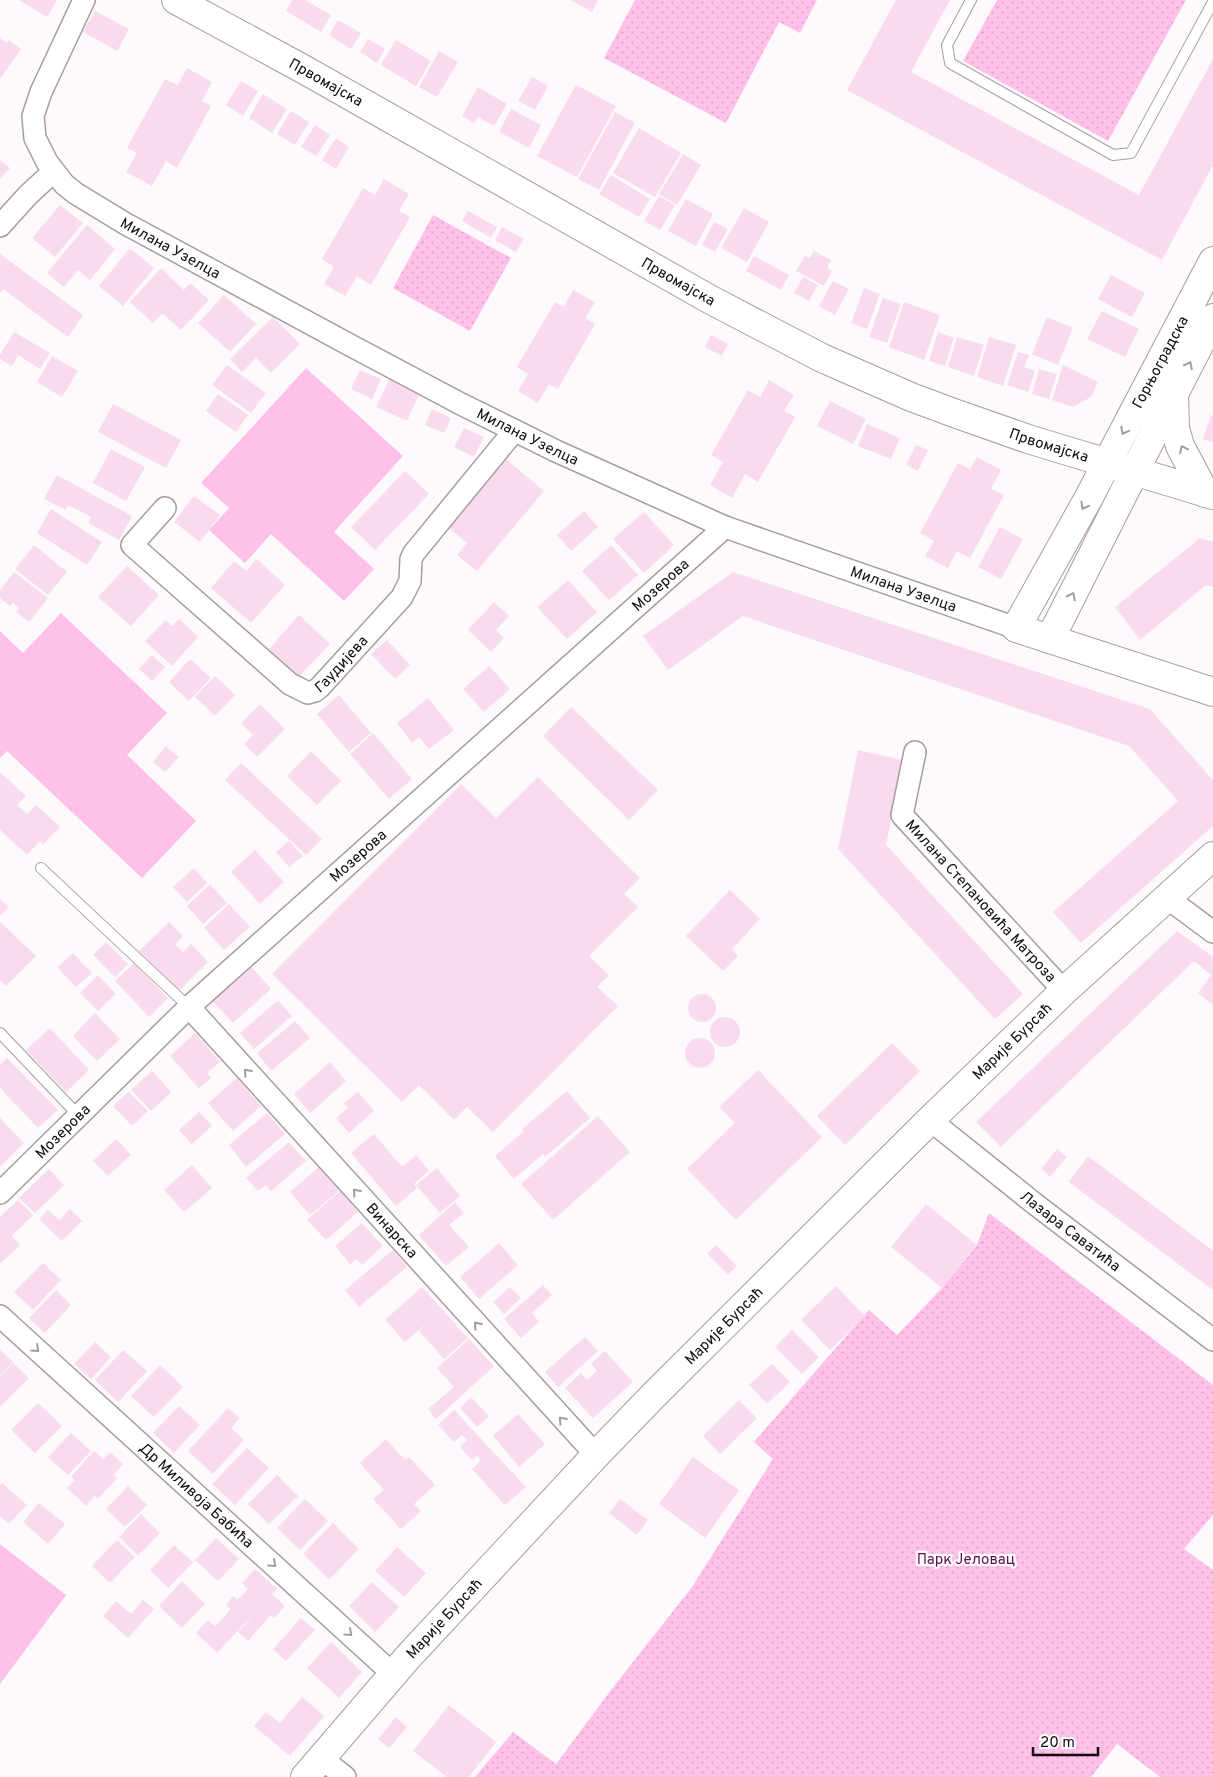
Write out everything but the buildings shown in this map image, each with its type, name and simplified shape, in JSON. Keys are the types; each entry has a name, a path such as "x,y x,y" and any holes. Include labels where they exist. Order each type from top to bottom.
{"street":[{"name":"Милана Узелца","path":"84,0 41,92 33,116 35,138 53,172 75,193 126,224 340,340 514,431 556,452 725,527 871,579 1213,692"},
{"name":"Првомајска","path":"176,0 711,300 822,358 954,413 1028,439 1209,494"},
{"path":"0,226 28,195 53,172"},
{"name":"Горњоградска","path":"1016,628 1164,357 1213,261"},
{"name":"Горњоградска","path":"1050,639 1213,318"},
{"path":"1174,394 1175,428 1180,446 1209,494"},
{"name":"Гаудијева","path":"166,508 132,545 290,684 298,690 308,693 320,687 402,597 410,581 411,559 414,553 514,431"},
{"name":"Мозерова","path":"0,1192 189,1007 725,527"},
{"name":"Милана Степановића Матроза","path":"915,752 902,815 1064,990"},
{"name":"Марије Бурсаћ","path":"313,1768 394,1674 654,1395 930,1120 1064,990 1213,856"},
{"path":"1166,897 1213,932"},
{"name":"Винарска","path":"189,1007 596,1456"},
{"name":"Лазара Саватића","path":"930,1120 1043,1210 1213,1340"},
{"name":"Др Миливоја Бабића","path":"0,1316 394,1674"},
{"path":"313,1768 345,1777"}],"lane":[{"path":"971,0 947,46 950,63 1113,155 1131,153 1213,2"},
{"path":"41,868 189,1007"},
{"path":"0,1033 78,1115"}],"green space":[{"path":"635,0 817,0 800,33 779,22 726,123 604,58"},
{"path":"997,0 1186,0 1108,141 963,61"},
{"path":"433,215 511,258 470,331 393,288"},
{"path":"306,368 403,456 334,532 374,569 344,601 271,534 245,563 209,530 229,508 201,483"},
{"path":"61,613 167,713 127,755 196,821 142,878 7,751 0,758 0,631 23,653"},
{"name":"Парк Јеловац","path":"989,1213 1213,1385 1213,1515 1184,1549 1213,1570 1213,1777 1160,1777 1117,1744 1091,1777 475,1777 513,1732 556,1764 692,1587 773,1459 754,1442 869,1310 897,1335 942,1288 977,1245"},
{"path":"0,1544 66,1595 0,1684"}]}
